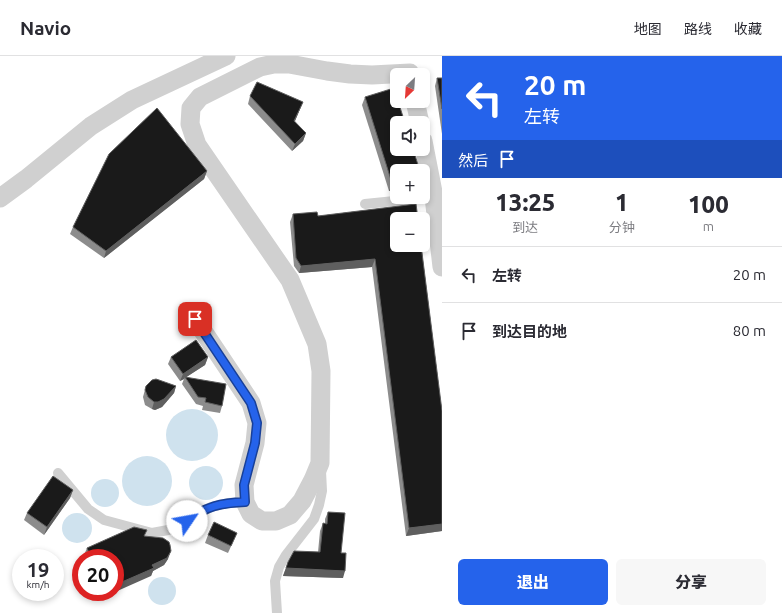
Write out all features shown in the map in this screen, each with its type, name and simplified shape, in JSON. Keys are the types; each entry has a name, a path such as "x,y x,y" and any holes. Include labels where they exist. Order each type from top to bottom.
{"street":[{"path":"0,198 26,179 91,126 132,100 226,56"},
{"path":"195,319 251,403 257,423 255,443 244,485 245,502 251,514 262,521 276,521 290,515 302,501 320,463 321,370 317,344 290,280 197,145 190,124 191,108 200,97 260,67 274,64 289,64 350,74 372,74 390,71"},
{"path":"426,156 434,197 442,267"}],"lane":[{"path":"365,204 434,197"},
{"path":"277,613 275,581 279,567 286,555 314,519 322,491 320,463"},
{"path":"58,473 88,509 104,520 152,534 179,528 195,515 211,507 228,503 245,502"}],"water":[{"path":"192,409 202,411 210,417 216,425 218,435 216,445 210,453 202,459 192,461 182,459 174,453 168,445 166,435 168,425 174,417 182,411"},
{"path":"147,456 161,460 168,467 172,481 168,495 161,502 147,506 133,502 126,495 122,481 126,467 133,460"},
{"path":"203,466 209,466 218,471 222,477 222,489 218,495 209,500 203,500 194,495 189,486 189,480 194,471"},
{"path":"105,479 115,483 119,493 115,503 105,507 95,503 91,493 95,483"},
{"path":"77,513 83,514 91,522 91,534 83,542 77,543 71,542 63,534 62,528 63,522 71,514"},
{"path":"162,577 172,581 176,591 172,601 162,605 152,601 148,591 152,581"}],"building":[{"path":"437,78 442,78 442,109"},
{"path":"257,82 303,102 294,121 306,133 295,144 250,96"},
{"path":"390,89 390,108 400,108 403,116 390,116 390,156 415,156 418,164 390,164 390,177 365,97"},
{"path":"157,108 207,171 106,251 73,227 109,154"},
{"path":"416,204 417,212 390,212 390,252 422,252 442,411 442,524 409,528 375,259 301,266 296,258 293,214 317,212 318,216"},
{"path":"196,340 208,357 183,374 171,357"},
{"path":"185,377 226,384 222,406 205,402 206,398 198,397"},
{"path":"156,379 176,386 164,399 154,402 148,397 145,390 146,386 152,380"},
{"path":"53,476 73,490 47,527 27,513"},
{"path":"328,512 345,513 341,553 346,553 345,571 286,568 294,551 320,552 323,523 327,524"},
{"path":"214,522 237,533 231,546 208,535"},
{"path":"134,527 147,530 144,536 163,538 169,542 171,551 167,558 152,565 154,568 124,581 124,549 87,548"}],"route":[{"path":"187,521 211,507 228,503 245,502 244,485 255,443 257,423 251,403 195,319"}]}
